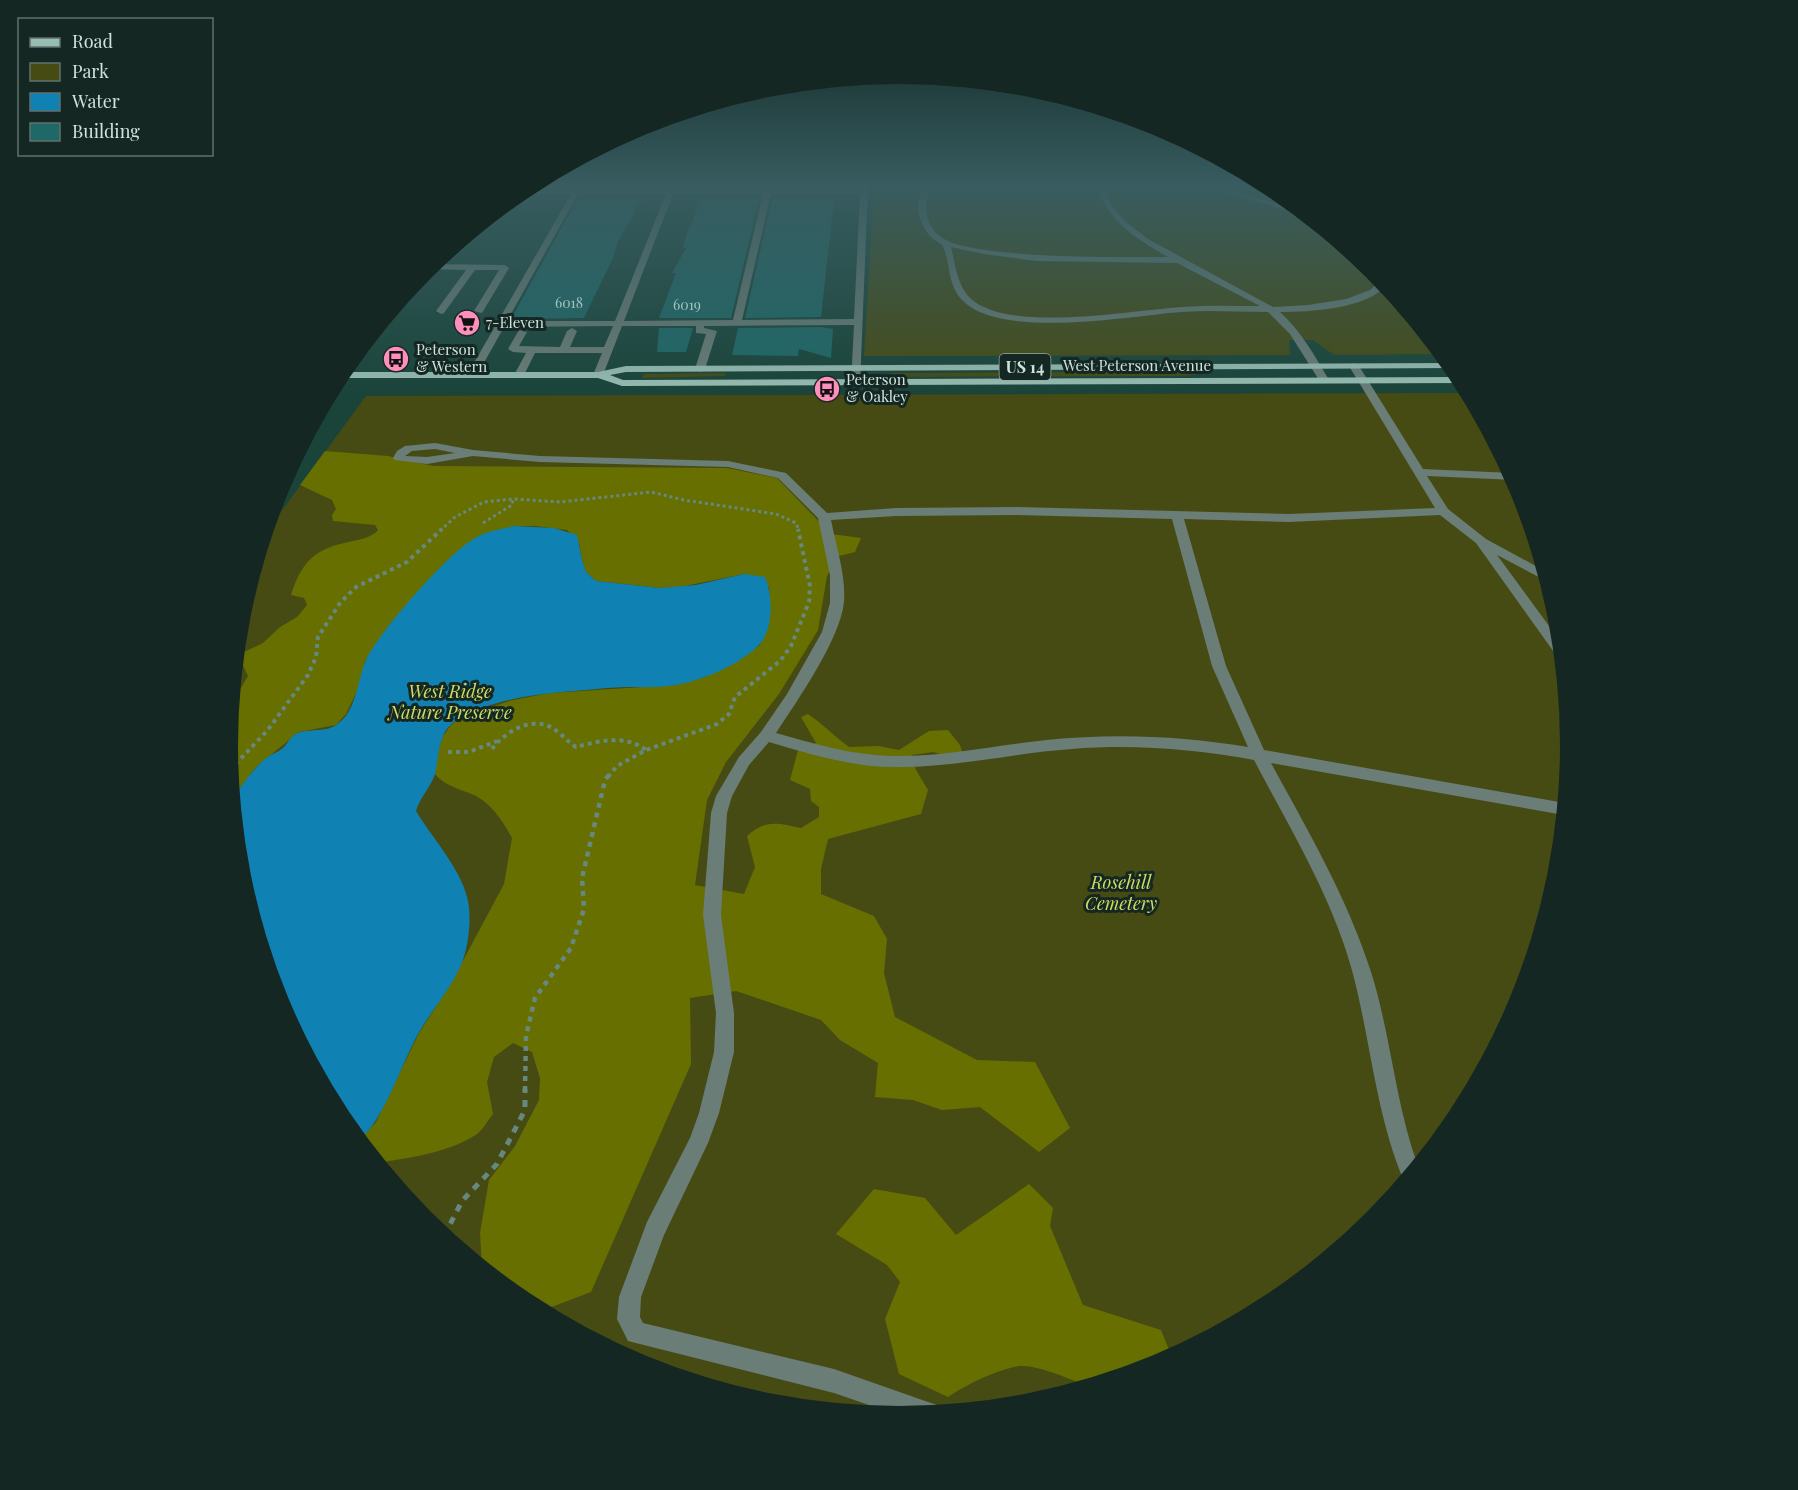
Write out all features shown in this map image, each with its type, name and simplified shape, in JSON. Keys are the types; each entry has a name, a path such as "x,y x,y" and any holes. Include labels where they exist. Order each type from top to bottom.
{"main road":[{"name":"West Peterson Avenue","path":"351,375 598,375 626,369 1440,366"},
{"name":"West Peterson Avenue","path":"598,375 622,383 1450,380"}],"street":[{"path":"472,375 540,256"},
{"path":"598,375 646,256"},
{"path":"737,322 752,256"},
{"path":"856,383 861,256"},
{"path":"949,256 960,294 967,302 980,309 1013,318 1049,320 1202,308 1301,308 1340,303 1376,289"},
{"path":"1015,256 1037,258 1180,260"},
{"path":"1173,256 1231,284 1270,308 1285,322 1324,380"},
{"path":"443,267 505,268 479,312"},
{"path":"441,311 472,268"},
{"path":"501,324 859,322"},
{"path":"700,369 712,331 699,331 702,323"},
{"path":"564,350 572,331"},
{"path":"522,332 513,349 608,351"},
{"path":"519,375 532,350"},
{"path":"1354,366 1443,511 1480,540 1536,572"},
{"path":"473,453 425,460 410,461 399,458 400,453 415,447 435,446 473,453 570,461 728,464 777,472 790,480 824,517 836,575 837,603 829,632 808,671 766,736 744,760 724,796 716,829 712,915 725,1013 724,1052 709,1113 698,1143 655,1230 630,1296 628,1319 636,1333 834,1381 908,1406"},
{"path":"1417,472 1503,476"},
{"path":"824,517 873,513 1006,511 1177,516 1356,517 1443,511"},
{"path":"1177,516 1219,666 1259,755 1336,900 1362,973 1397,1136 1408,1166"},
{"path":"1480,540 1550,637"},
{"path":"766,736 867,760 897,761 940,759 1071,743 1108,742 1208,746 1557,808"}],"path":[{"path":"238,761 267,730 308,675 316,657 318,636 340,603 356,587 407,562 450,521 484,502 513,499 560,502 651,492 684,500 776,513 796,523 802,540 810,586 809,602 791,646 780,661 735,698 729,714 717,724 646,750 617,766 605,780 582,878 584,909 571,948 535,998 526,1036 525,1110 496,1164 462,1201 448,1228"},
{"path":"483,523 506,510 512,505 513,499"},
{"path":"448,752 469,752 498,740 520,727 538,725 550,727 565,741 576,747 628,740 640,743 646,750"},
{"path":"492,749 498,740"}],"green space":[{"path":"870,256 1343,256 1396,309 1431,354 1334,355 1313,340 1289,340 1290,355 864,356"},
{"path":"1194,372 1196,375 1178,376 891,377 891,373"},
{"path":"726,373 725,376 642,378 644,374"},
{"name":"Rosehill Cemetery","path":"1458,393 1492,453 1510,492 1537,574 1554,659 1559,702 1560,745 1559,788 1547,874 1525,957 1492,1037 1449,1112 1396,1181 1366,1212 1335,1242 1266,1295 1191,1338 1152,1356 1111,1371 1028,1393 942,1405 899,1406 856,1405 770,1393 687,1371 646,1356 607,1338 532,1295 463,1242 432,1212 402,1181 349,1112 306,1037 288,998 273,957 251,874 239,788 239,702 251,616 261,574 280,513 366,396"},
{"path":"325,451 388,456 433,466 727,468 777,478 831,534 861,538 855,552 839,556 827,576 818,630 779,694 726,762 707,800 695,885 744,894 755,867 747,836 760,827 772,824 801,828 819,817 819,807 811,801 810,789 790,780 798,750 816,743 801,717 808,714 849,747 878,746 899,750 929,731 948,730 960,745 965,761 933,752 912,755 916,770 928,790 921,814 828,839 821,869 821,894 874,916 887,939 884,973 895,1017 977,1060 1035,1062 1070,1128 1039,1152 980,1107 942,1110 913,1100 875,1097 878,1063 840,1040 821,1020 736,991 690,998 691,1064 591,1292 552,1307 481,1257 480,1233 489,1180 515,1146 539,1100 540,1078 532,1052 513,1043 494,1057 487,1082 493,1114 479,1132 463,1142 427,1154 386,1161 365,1134 376,1122 419,1033 451,983 504,884 512,838 488,804 476,796 449,785 435,774 437,754 442,738 459,718 509,701 549,693 675,685 705,677 759,646 768,617 769,587 744,574 680,587 660,588 596,581 586,572 579,543 567,530 514,526 446,562 400,613 365,661 360,685 346,714 336,725 299,732 256,767 239,789 239,702 241,689 248,676 243,666 245,652 263,643 280,627 297,617 307,605 304,598 291,595 300,573 312,558 329,547 367,537 378,530 375,525 333,521 332,515 336,509 332,500 300,485"},
{"path":"1029,1184 1053,1208 1050,1226 1083,1305 1161,1330 1168,1348 1111,1371 1076,1381 1045,1370 1020,1366 982,1378 948,1397 899,1374 885,1319 900,1282 887,1265 836,1234 874,1189 925,1198 956,1235"}],"water":[{"path":"514,526 554,528 577,535 586,572 596,581 660,588 696,585 744,574 765,577 771,603 769,622 763,639 750,653 730,666 697,680 670,686 598,689 517,698 470,713 447,729 441,743 435,774 416,811 452,864 463,886 469,912 467,945 459,970 418,1034 384,1106 365,1134 349,1112 306,1037 273,957 251,874 239,789 260,763 282,749 295,735 304,731 328,729 343,719 356,695 366,660 399,613 448,560 479,536"}],"building":[{"path":"546,256 614,256 584,318 511,319"},
{"path":"682,256 746,256 731,318 659,318 676,273 672,273"},
{"path":"759,256 828,256 821,317 745,318"},
{"path":"821,327 833,329 831,358 799,349 798,356 732,355 738,328"},
{"path":"659,328 693,328 686,352 657,352"}],"place":[{"name":"7-Eleven","path":"467,323"},
{"name":"Peterson & Western","path":"396,359"},
{"name":"Peterson & Oakley","path":"827,389"}],"park label":[{"name":"West Ridge Nature Preserve","path":"450,702"}]}
